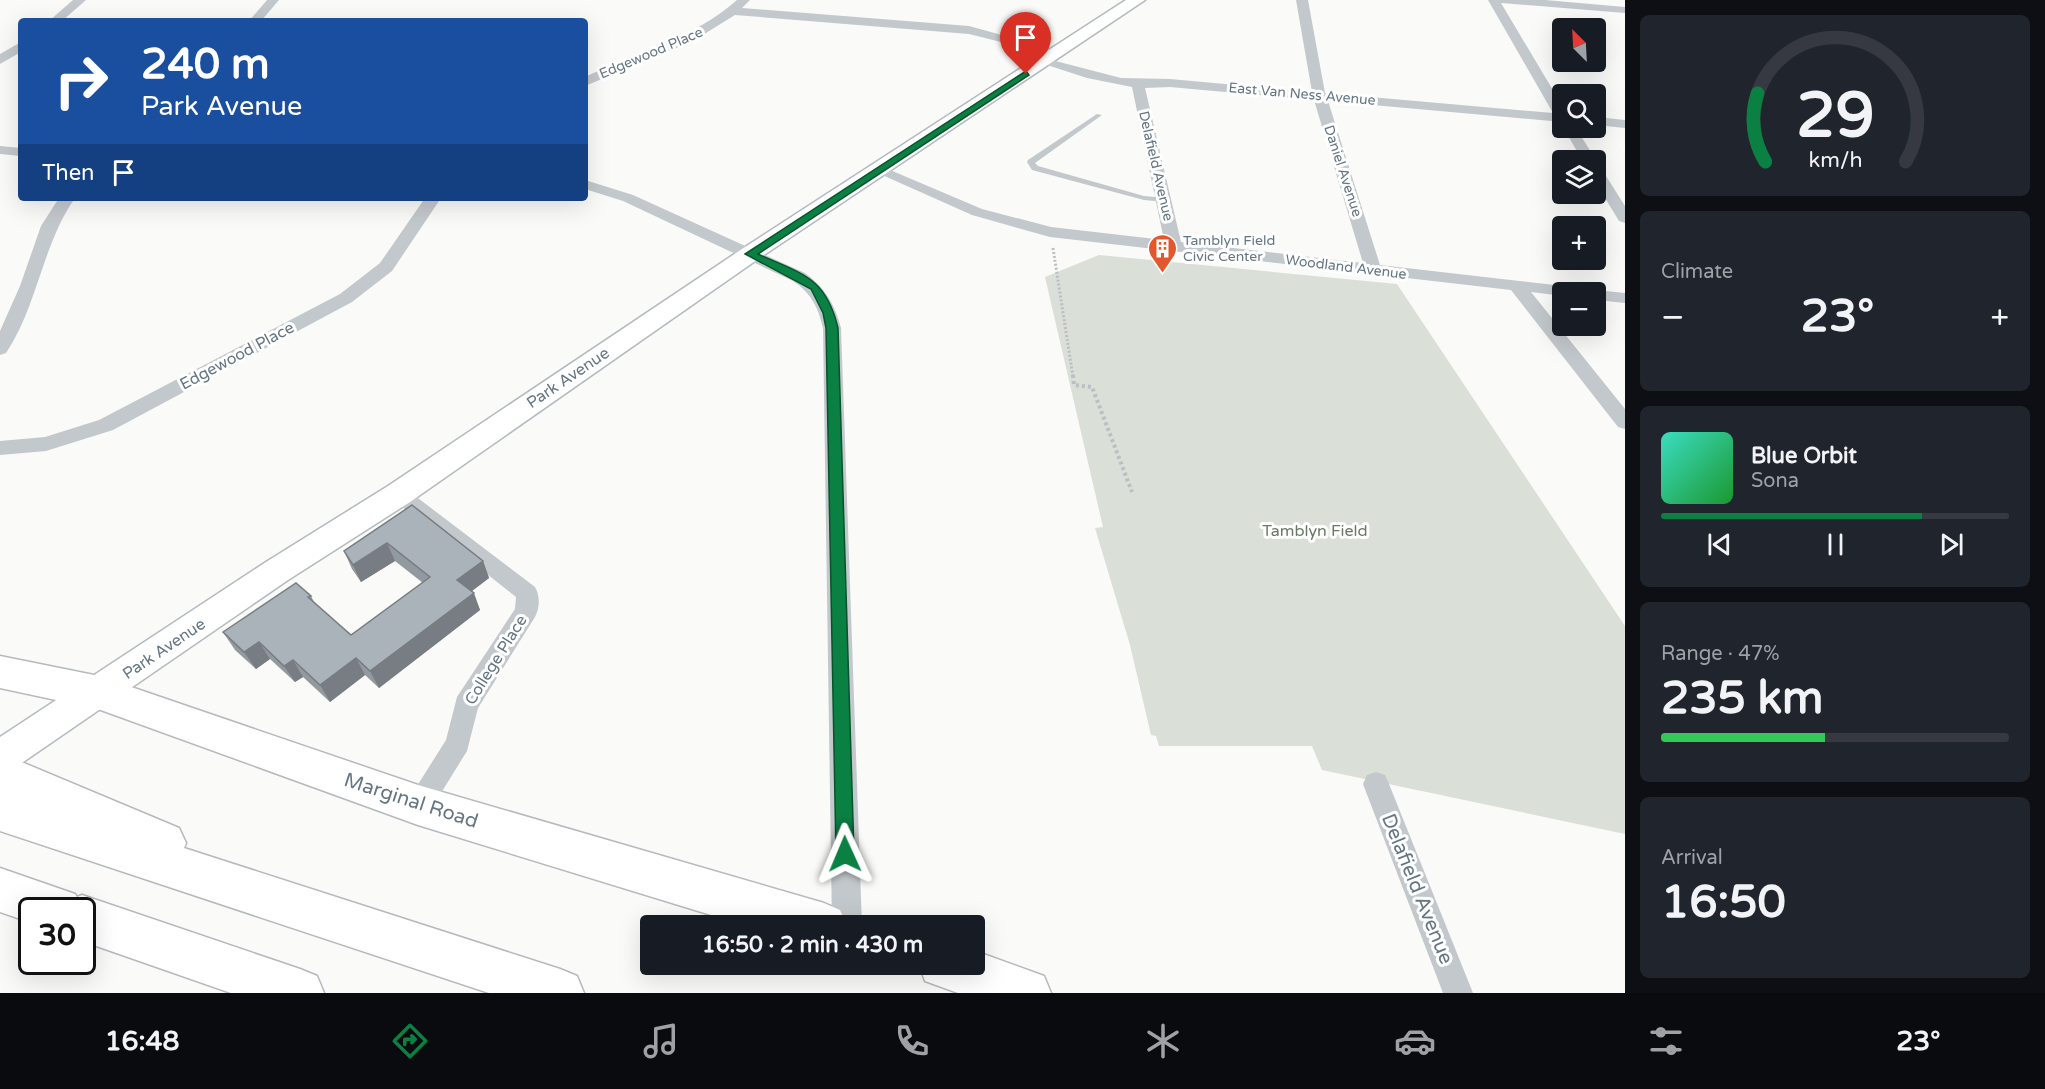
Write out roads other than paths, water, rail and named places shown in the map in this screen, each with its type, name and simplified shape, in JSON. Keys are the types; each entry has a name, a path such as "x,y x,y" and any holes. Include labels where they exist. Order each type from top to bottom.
{"main road":[{"name":"Marginal Road","path":"0,672 99,693 418,805 787,915"},
{"path":"0,772 333,917"},
{"path":"0,811 333,917 560,993"},
{"path":"0,890 21,897"},
{"path":"96,923 300,993"},
{"path":"974,975 1027,993"}],"street":[{"path":"59,18 80,0"},
{"path":"258,18 273,0"},
{"name":"Edgewood Place","path":"588,81 629,61 683,42 734,11 744,0"},
{"name":"Park Avenue","path":"0,757 99,693 278,571 399,494 750,254 1137,0"},
{"name":"Daniel Avenue","path":"1302,0 1318,95 1374,271"},
{"path":"1494,0 1552,99"},
{"path":"1503,0 1625,10"},
{"name":"East Van Ness Avenue","path":"734,11 969,30 1051,57 1113,82 1138,85 1170,83 1552,117"},
{"path":"0,60 18,48"},
{"name":"Delafield Avenue","path":"1138,85 1174,247"},
{"path":"1606,122 1625,124"},
{"path":"0,150 18,152"},
{"name":"Woodland Avenue","path":"878,170 977,212 1050,232 1552,290"},
{"path":"588,185 611,191 800,277 815,287 828,313 832,328 847,915"},
{"path":"1606,187 1625,218"},
{"path":"0,349 29,286 45,234 57,209 64,201"},
{"name":"Edgewood Place","path":"0,448 46,444 106,425 346,298 386,267 431,201"},
{"path":"1517,286 1625,422"},
{"path":"1606,296 1625,298"},
{"name":"College Place","path":"399,494 527,593 527,610 466,705 458,743 418,805"},
{"name":"Delafield Avenue","path":"1376,784 1458,993"}],"lane":[{"path":"1099,116 1031,162 1035,168 1144,198 1162,200"}],"place":[{"name":"Tamblyn Field Civic Center","path":"1162,274"}],"park label":[{"name":"Tamblyn Field","path":"1315,531"}]}
